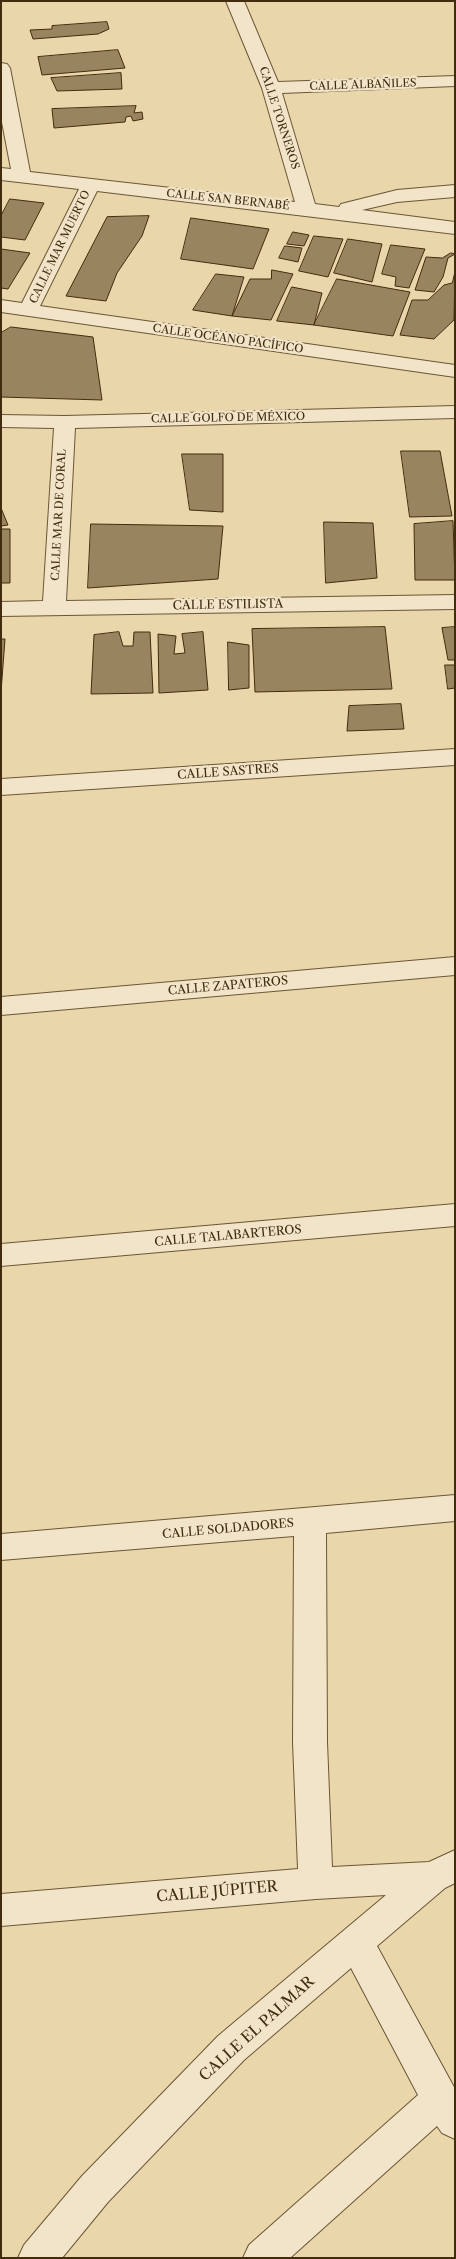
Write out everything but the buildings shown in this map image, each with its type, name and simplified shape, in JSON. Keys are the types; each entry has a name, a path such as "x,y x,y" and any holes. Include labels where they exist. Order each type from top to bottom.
{"street":[{"name":"CALLE TORNEROS","path":"235,1 271,88 307,209"},
{"path":"1,68 22,177"},
{"name":"CALLE ALBAÑILES","path":"271,88 455,82"},
{"name":"CALLE SAN BERNABÉ","path":"1,174 455,228"},
{"name":"CALLE MAR MUERTO","path":"28,310 91,184"},
{"path":"333,212 397,196 455,191"},
{"name":"CALLE OCÉANO PACÍFICO","path":"1,306 455,372"},
{"name":"CALLE GOLFO DE MÉXICO","path":"1,421 65,422 455,412"},
{"name":"CALLE MAR DE CORAL","path":"54,607 65,422"},
{"name":"CALLE ESTILISTA","path":"1,609 455,602"},
{"name":"CALLE SASTRES","path":"1,787 455,757"},
{"name":"CALLE ZAPATEROS","path":"1,1006 455,966"},
{"name":"CALLE TALABARTEROS","path":"1,1255 455,1215"},
{"name":"CALLE SOLDADORES","path":"1,1547 310,1522 455,1508"},
{"path":"310,1522 310,1742 316,1883"},
{"name":"CALLE JÚPITER","path":"1,1910 444,1871"},
{"name":"CALLE EL PALMAR","path":"37,2258 95,2189 231,2048 356,1942 444,1871"},
{"path":"262,2258 447,2110 356,1942"}]}
